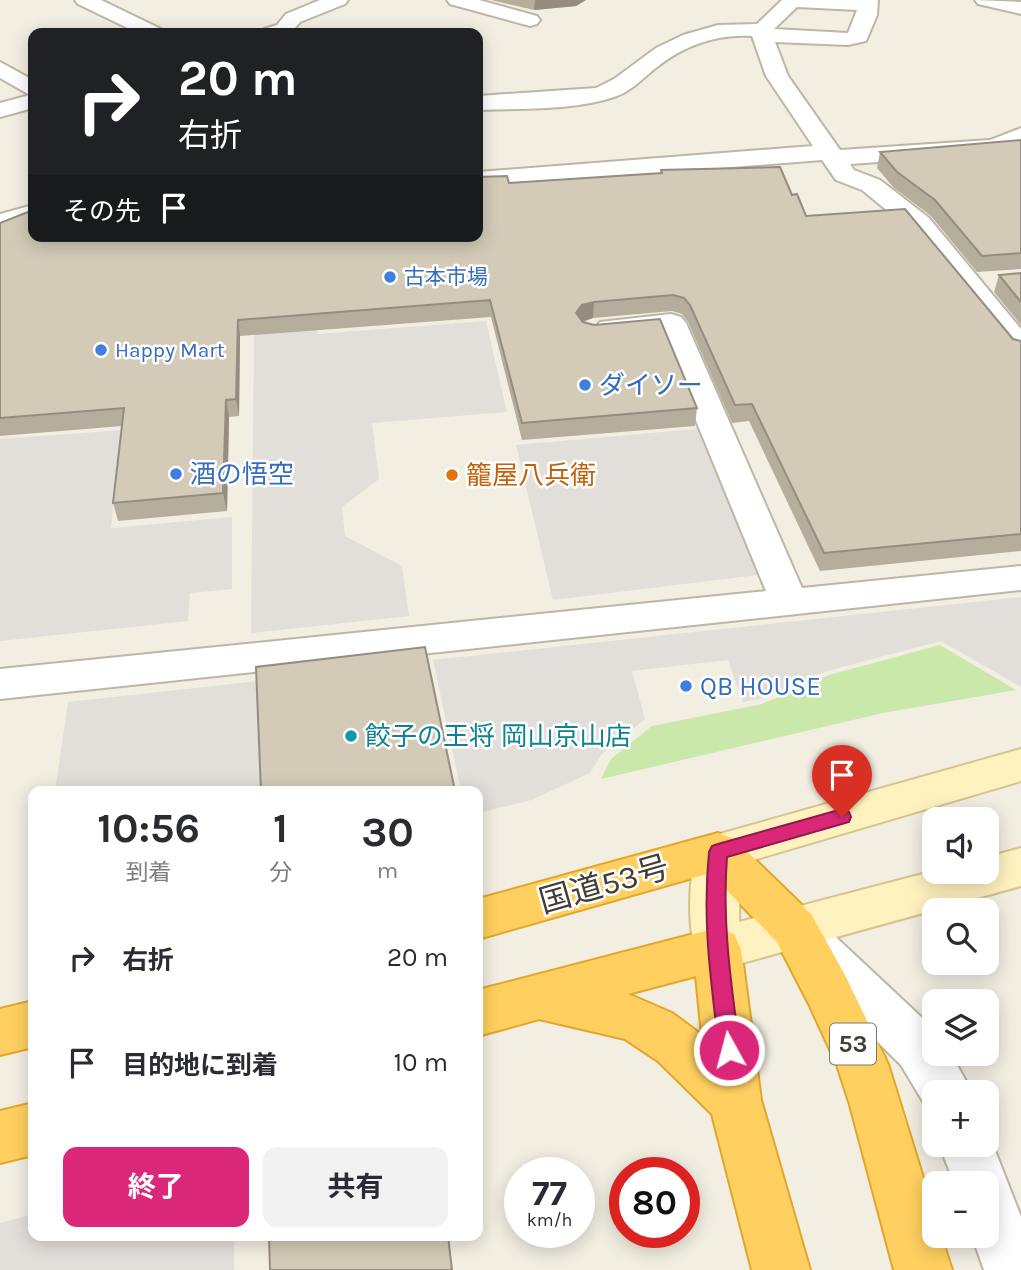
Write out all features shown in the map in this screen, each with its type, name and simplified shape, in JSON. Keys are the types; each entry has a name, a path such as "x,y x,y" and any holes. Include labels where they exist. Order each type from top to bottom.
{"highway":[{"name":"国道53号","path":"483,918 718,852"},
{"name":"53","path":"718,852 794,928 828,991 862,1064 876,1105 923,1270"},
{"path":"483,1012 717,949 735,1100 780,1270"},
{"path":"536,997 607,1012 652,1027 676,1045 735,1100"},
{"path":"0,1032 28,1025"},
{"path":"0,1137 28,1130"}],"street":[{"path":"85,0 144,28"},
{"path":"285,28 293,18 338,0"},
{"path":"457,0 530,20"},
{"path":"483,103 568,97 612,90 666,49 718,30 848,39 859,37 867,15 867,2 793,0 762,33"},
{"path":"985,0 1021,8"},
{"path":"762,33 777,76 845,175 871,185 920,224 982,282 1021,348"},
{"path":"0,69 28,86"},
{"path":"0,110 28,102"},
{"path":"483,180 830,155 995,147 1021,135"},
{"path":"0,222 28,214"},
{"path":"593,330 671,323 790,603"},
{"path":"0,684 1021,578"},
{"path":"1021,765 718,852 714,900 717,949 1021,867"},
{"path":"794,928 919,1048 939,1080"},
{"path":"999,1232 1013,1270"}],"green space":[{"path":"940,645 1016,690 883,713 601,779 611,759 652,726 762,704 829,675"}],"shaded area":[{"path":"255,242 310,242 317,334 486,321 507,412 372,423 379,479 342,507 345,536 402,566 409,616 251,633"},
{"path":"706,428 766,574 553,600 516,445"},
{"path":"122,430 111,528 232,517 232,589 190,593 188,621 0,641 0,439"},
{"path":"1021,597 1021,687 941,641 827,671 759,699 743,702 728,660 632,671 645,719 602,754 590,773 531,800 483,812 483,786 460,786 433,660"},
{"path":"258,681 444,786 56,786 68,702"},
{"path":"28,1215 28,1241 234,1241 234,1270 0,1270 0,1223"}],"building":[{"path":"1021,140 1021,253 982,256 935,200 897,172 880,152"},
{"path":"780,167 792,195 797,194 806,216 905,209 1013,339 1021,341 1021,534 824,553 752,404 735,405 690,305 684,298 673,295 594,302 582,305 576,313 583,322 594,325 660,319 697,408 522,423 490,300 238,320 236,399 226,400 223,493 113,503 124,408 0,418 0,223 28,212 28,242 483,242 483,177 507,176 509,183 662,173 661,170"},
{"path":"1021,273 1021,302 999,275"},
{"name":"餃子の王将 岡山京山店","path":"425,647 454,786 261,786 256,667"},
{"path":"269,1241 449,1241 452,1270 270,1270"}],"place":[{"name":"古本市場","path":"390,277"},
{"name":"Happy Mart","path":"101,350"},
{"name":"ダイソー","path":"585,385"},
{"name":"酒の悟空","path":"176,474"},
{"name":"籠屋八兵衛","path":"452,475"},
{"name":"QB HOUSE","path":"686,686"},
{"name":"餃子の王将 岡山京山店","path":"351,736"}],"route":[{"path":"729,1050 714,900 718,852 842,817"}]}
